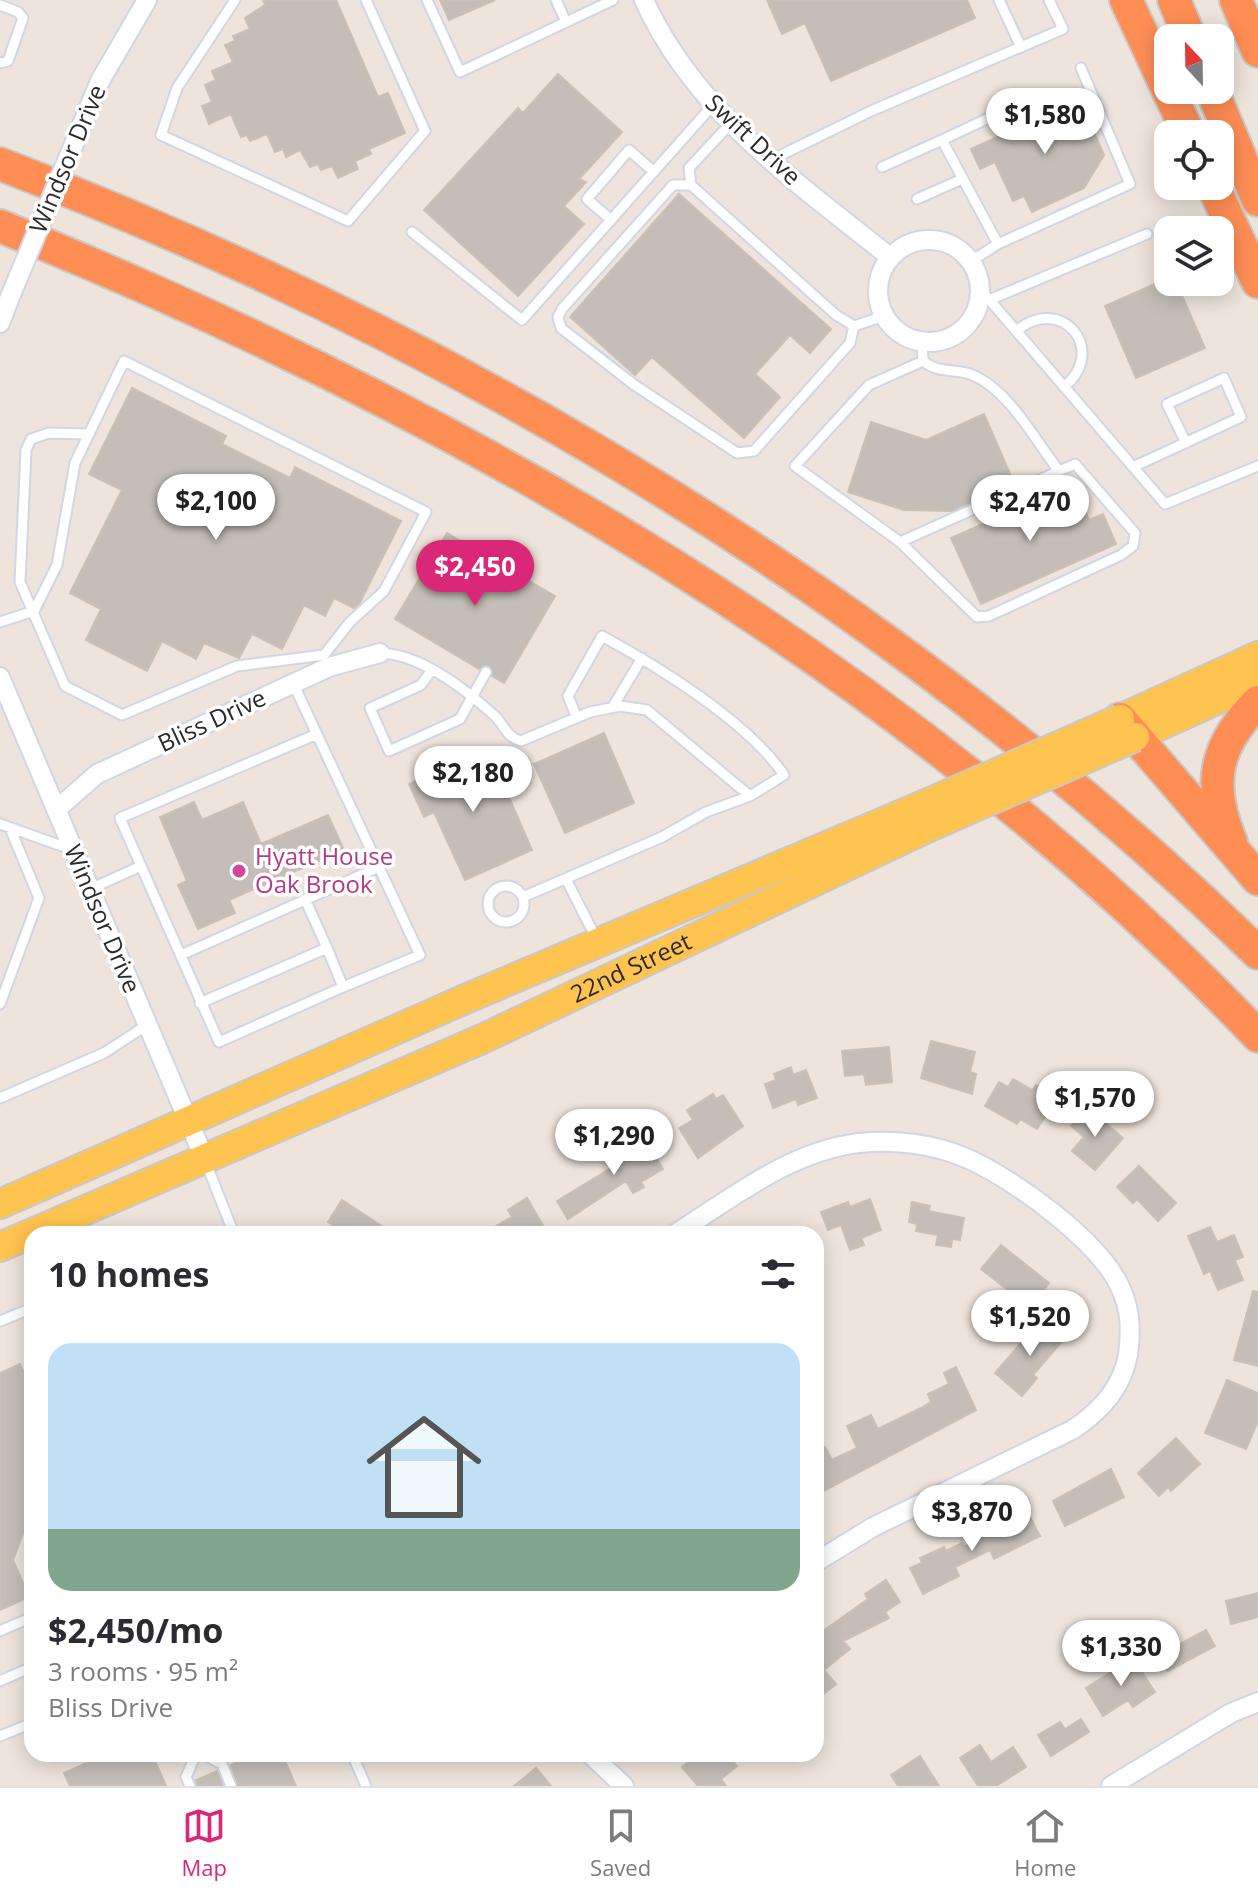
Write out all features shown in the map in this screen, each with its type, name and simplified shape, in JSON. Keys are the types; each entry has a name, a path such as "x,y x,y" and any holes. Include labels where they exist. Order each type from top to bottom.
{"highway":[{"path":"1126,0 1154,59"},
{"path":"1138,0 1154,47"},
{"path":"1174,0 1184,24"},
{"path":"1236,0 1258,51"},
{"path":"1218,104 1258,200"},
{"path":"0,164 213,254 380,334 565,435 716,526 867,626 992,720 1138,839 1258,953"},
{"path":"1220,200 1258,282"},
{"path":"0,226 180,302 396,407 600,522 741,611 880,707 1020,816 1122,905 1258,1036"},
{"path":"1248,869 1220,807 1218,765 1225,743 1258,702"},
{"path":"1127,728 1248,869"}],"main road":[{"name":"22nd Street","path":"1127,728 1258,656"},
{"name":"22nd Street","path":"0,1204 598,943 924,817 1127,728 1258,681"},
{"name":"22nd Street","path":"49,1226 482,1039 924,817"},
{"name":"22nd Street","path":"0,1247 24,1237"}],"street":[{"name":"Windsor Drive","path":"0,323 100,81 147,0"},
{"name":"Swift Drive","path":"646,1 670,50 713,105 771,160 890,257"},
{"path":"932,239 947,242 971,261 985,295 970,323 922,352 884,316 877,285 890,257 902,247 932,239"},
{"name":"Bliss Drive","path":"56,810 97,774 293,683 326,661 380,653"},
{"name":"Windsor Drive","path":"2,689 205,1160"},
{"path":"688,1226 773,1173 809,1155 858,1143 911,1143 965,1157 1022,1189 1066,1223 1111,1271 1122,1291 1130,1319 1124,1374 1096,1413 1072,1430 873,1527 824,1557"},
{"path":"1111,1786 1231,1713 1258,1702"},
{"path":"598,1762 624,1786"}],"lane":[{"path":"235,0 177,88 161,135 348,221 425,131 366,0"},
{"path":"427,0 460,72 613,0"},
{"path":"556,0 566,22"},
{"path":"999,0 1021,47"},
{"path":"771,160 871,111 1063,29 1049,0"},
{"path":"0,5 18,12 23,18 8,61 0,63"},
{"path":"971,261 998,244 1130,184 1081,68"},
{"path":"412,232 522,320 713,105"},
{"path":"882,167 993,116"},
{"path":"731,123 689,168 691,185 836,315 854,326 884,316"},
{"path":"942,140 960,180 998,244"},
{"path":"611,220 587,199 629,150 654,172"},
{"path":"917,199 960,180"},
{"path":"691,185 673,185 562,309 558,317 561,328 633,384 737,453 746,454 754,451 850,343 854,326"},
{"path":"1147,234 985,295 1165,504 1258,466"},
{"path":"1016,331 1036,318 1060,320 1078,335 1083,358 1080,370 1064,387"},
{"path":"900,542 1075,464 1135,533 1133,546 1121,555 989,616 977,617 900,542 795,466 869,385 922,352 935,371 969,374 997,391 1059,471"},
{"path":"0,622 34,611 57,565 75,463 124,361 426,512 384,591 350,622 326,661 237,666 122,715 65,686 34,611 20,582 26,450 31,439 49,433 88,434"},
{"path":"1133,467 1186,443 1241,417 1224,378 1167,404 1186,443"},
{"path":"523,897 662,837 706,812 750,796 784,775 771,757 706,703 642,658 602,636 568,696 577,718"},
{"path":"380,653 403,653 473,697 499,720 505,732 521,741 577,718 612,708 647,710 750,796"},
{"path":"612,708 642,658"},
{"path":"431,671 421,685 370,708 389,751 460,719 486,672"},
{"path":"293,683 317,734 420,955 219,1042 120,818 317,734"},
{"path":"5,826 73,850"},
{"path":"0,1004 39,898 5,826"},
{"path":"90,889 141,866"},
{"path":"181,955 379,867"},
{"path":"566,879 598,943"},
{"path":"496,888 515,888 523,897 524,910 516,920 503,923 489,911 488,899 496,888"},
{"path":"305,899 343,987"},
{"path":"200,1003 327,948"},
{"path":"1,1098 104,1053 147,1025"},
{"path":"205,1160 231,1226"},
{"path":"0,1321 24,1311"},
{"path":"0,1631 24,1620"},
{"path":"0,1681 24,1670"},
{"path":"0,1736 24,1726"},
{"path":"190,1786 186,1777 193,1762"},
{"path":"218,1762 222,1764 231,1786"},
{"path":"356,1762 366,1786"}],"building":[{"path":"263,0 336,0 378,97 388,93 405,133 369,149 371,154 355,161 358,169 338,178 332,166 321,170 318,164 310,167 300,150 286,157 283,149 275,152 267,134 250,141 247,135 241,137 231,114 209,124 202,106 212,102 205,85 216,80 212,71 233,62 225,45 235,41 233,36 250,29 245,18 265,5"},
{"path":"440,0 495,0 449,20"},
{"path":"767,0 967,0 975,18 831,81 805,23 782,34"},
{"path":"558,74 622,132 579,179 586,182 564,206 584,224 518,296 424,210 518,108 523,113"},
{"path":"1079,99 1104,155 1084,188 1032,212 1024,196 1013,201 995,162 980,169 971,149"},
{"path":"679,194 831,329 810,353 790,335 755,374 780,397 744,438 652,357 635,375 570,317"},
{"path":"1154,284 1154,296 1182,296 1205,348 1136,378 1105,306"},
{"path":"132,388 226,436 222,444 290,478 295,467 401,521 359,604 354,608 334,598 325,616 304,605 282,649 252,634 239,658 204,643 196,659 162,641 147,671 86,640 101,609 70,593 122,490 89,474"},
{"path":"984,414 1014,483 952,511 904,510 848,492 871,422 926,440"},
{"path":"1073,484 1089,520 1103,514 1116,544 981,604 951,538"},
{"path":"447,533 555,596 504,683 492,676 490,666 479,669 395,619"},
{"path":"604,733 634,803 565,833 534,764"},
{"path":"488,749 532,850 465,880 434,812 424,817 409,784"},
{"name":"Hyatt House Oak Brook","path":"194,802 202,820 243,802 261,844 328,815 344,850 229,900 235,913 198,929 178,885 187,881 160,817"},
{"path":"931,1041 975,1052 970,1072 976,1074 972,1094 921,1078"},
{"path":"889,1047 892,1082 866,1085 864,1074 845,1076 842,1051"},
{"path":"791,1067 793,1075 806,1070 817,1098 798,1105 796,1099 773,1108 765,1084 776,1080 774,1074"},
{"path":"1049,1075 1066,1085 1037,1129 1020,1119 1017,1124 985,1106 999,1082 1008,1087 1013,1079 1032,1090 1036,1085 1041,1088"},
{"path":"713,1094 716,1099 723,1095 743,1126 698,1158 679,1128 693,1120 687,1110"},
{"path":"1087,1107 1123,1138 1095,1170 1072,1151 1084,1137 1071,1126"},
{"path":"622,1141 628,1150 639,1143 643,1150 649,1146 663,1169 641,1182 644,1187 633,1193 626,1181 568,1219 557,1201 616,1165 606,1150"},
{"path":"1139,1166 1176,1203 1158,1221 1137,1199 1133,1203 1117,1187"},
{"path":"527,1198 543,1226 496,1226 512,1217 508,1210"},
{"path":"870,1199 881,1230 861,1238 864,1245 850,1250 841,1225 828,1230 821,1212 848,1202 850,1207"},
{"path":"342,1200 382,1226 334,1226 328,1222"},
{"path":"912,1202 930,1206 928,1211 964,1218 960,1240 952,1239 951,1247 936,1245 938,1235 916,1231 917,1224 909,1222"},
{"path":"1210,1227 1217,1242 1234,1235 1243,1257 1235,1260 1243,1280 1218,1290 1210,1271 1204,1274 1188,1236"},
{"path":"1001,1245 1049,1283 1030,1307 981,1269"},
{"path":"1253,1291 1258,1292 1258,1366 1234,1360"},
{"path":"1059,1323 1070,1332 1033,1375 1037,1378 1022,1396 995,1373 1035,1327 1047,1337"},
{"path":"20,1364 24,1373 24,1531 13,1560 24,1585 24,1599 0,1610 0,1373"},
{"path":"956,1367 976,1410 824,1491 824,1447 832,1460 857,1448 847,1426 871,1415 878,1429 921,1408 931,1402 928,1394 949,1384 944,1373"},
{"path":"1227,1380 1258,1393 1258,1421 1246,1449 1205,1433"},
{"path":"1176,1438 1200,1464 1171,1491 1168,1487 1159,1496 1138,1473"},
{"path":"1111,1469 1124,1497 1065,1526 1053,1501"},
{"path":"1029,1515 1040,1536 994,1559 990,1550 955,1567 959,1576 923,1594 910,1568 922,1563 920,1558 944,1547 946,1551 962,1543 964,1547 1005,1522 1007,1526"},
{"path":"886,1580 900,1602 885,1612 889,1618 843,1641 850,1649 824,1670 824,1630 868,1599 865,1594"},
{"path":"1258,1593 1258,1617 1231,1624 1226,1601"},
{"path":"1206,1630 1215,1646 1168,1671 1159,1655"},
{"path":"1133,1658 1155,1692 1133,1707 1128,1700 1103,1716 1086,1688"},
{"path":"824,1670 836,1684 824,1694"},
{"path":"1081,1719 1089,1732 1051,1756 1038,1735 1060,1722 1065,1729"},
{"path":"980,1745 991,1762 1013,1747 1026,1767 996,1786 978,1786 960,1758"},
{"path":"920,1756 939,1786 898,1786 891,1775"},
{"path":"156,1762 166,1786 70,1786 64,1773 87,1763"},
{"path":"238,1762 286,1762 296,1786 238,1786 231,1765"},
{"path":"688,1762 734,1762 737,1766 721,1779 726,1786 698,1786 682,1767"},
{"path":"536,1768 551,1786 514,1786"},
{"path":"217,1771 223,1786 197,1786 196,1780"}],"place":[{"name":"Hyatt House Oak Brook","path":"239,871"}]}
